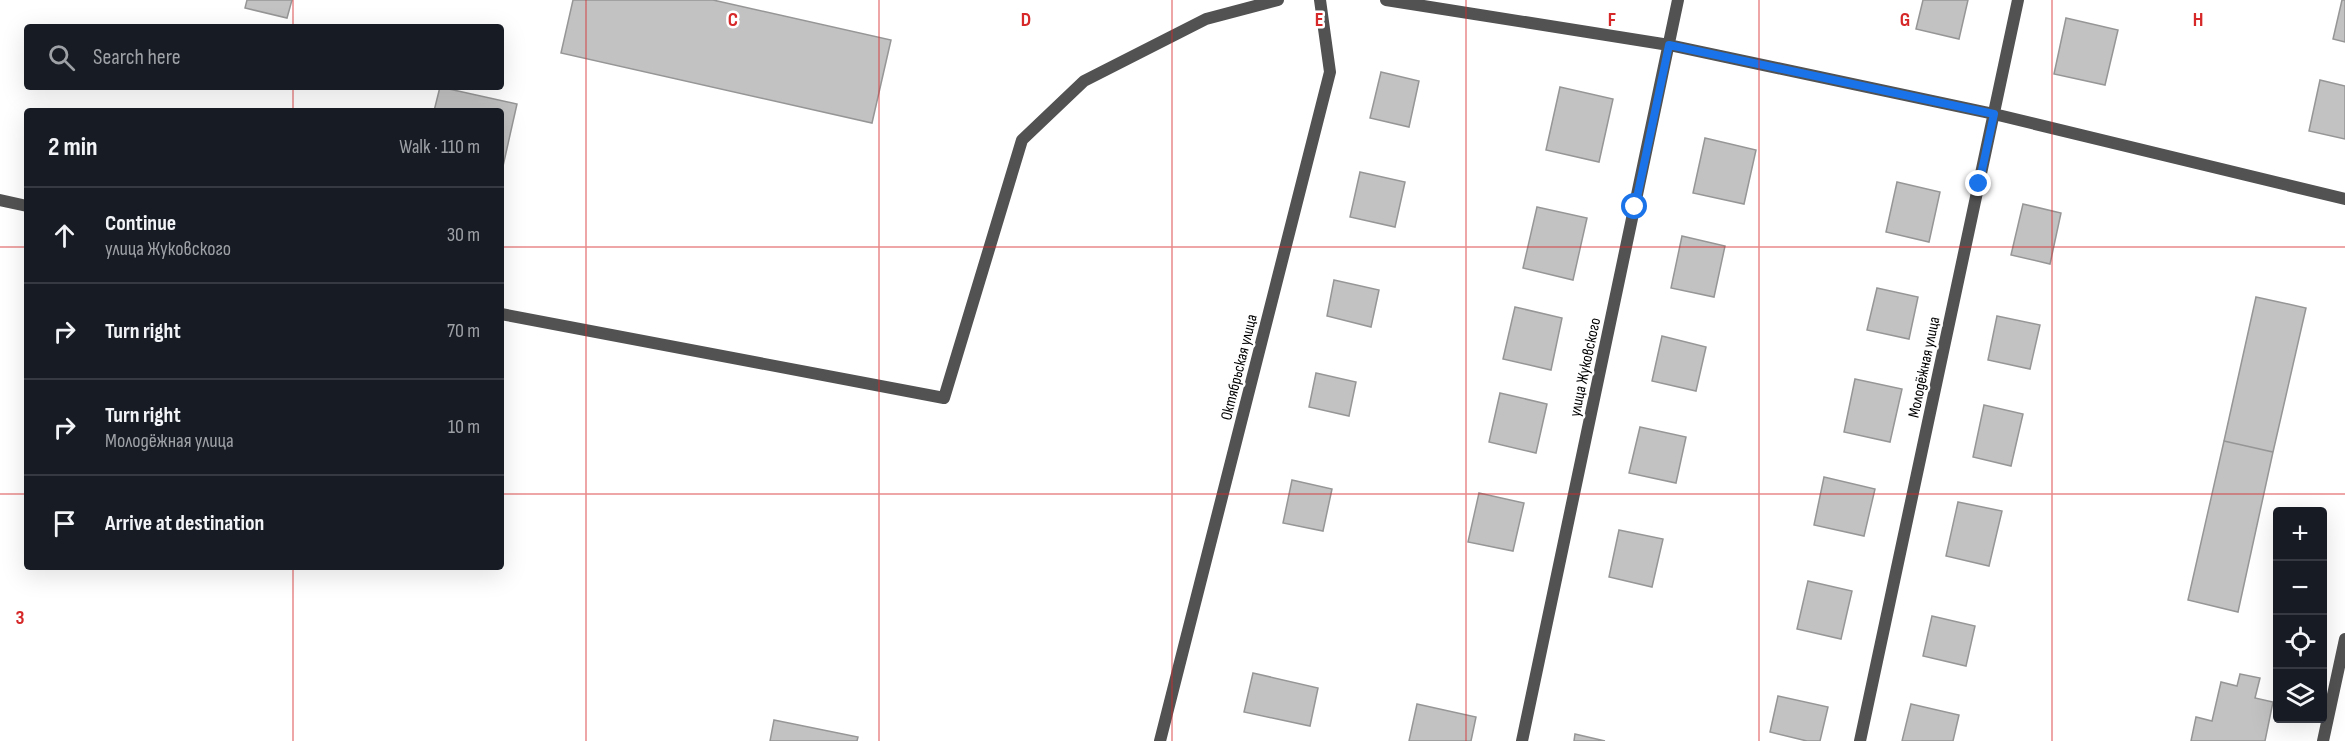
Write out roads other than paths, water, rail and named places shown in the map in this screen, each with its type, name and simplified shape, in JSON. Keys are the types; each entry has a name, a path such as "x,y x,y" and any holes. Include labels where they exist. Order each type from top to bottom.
{"street":[{"path":"504,315 944,398 1022,140 1084,81 1206,19 1278,0"},
{"name":"Октябрьская улица","path":"1160,741 1330,72 1320,0"},
{"path":"1386,0 1669,45 1994,114 2345,199"},
{"name":"улица Жуковского","path":"1522,741 1678,0"},
{"name":"Молодёжная улица","path":"1860,741 2018,0"},
{"path":"0,200 24,205"},
{"path":"2323,741 2345,639"}]}
